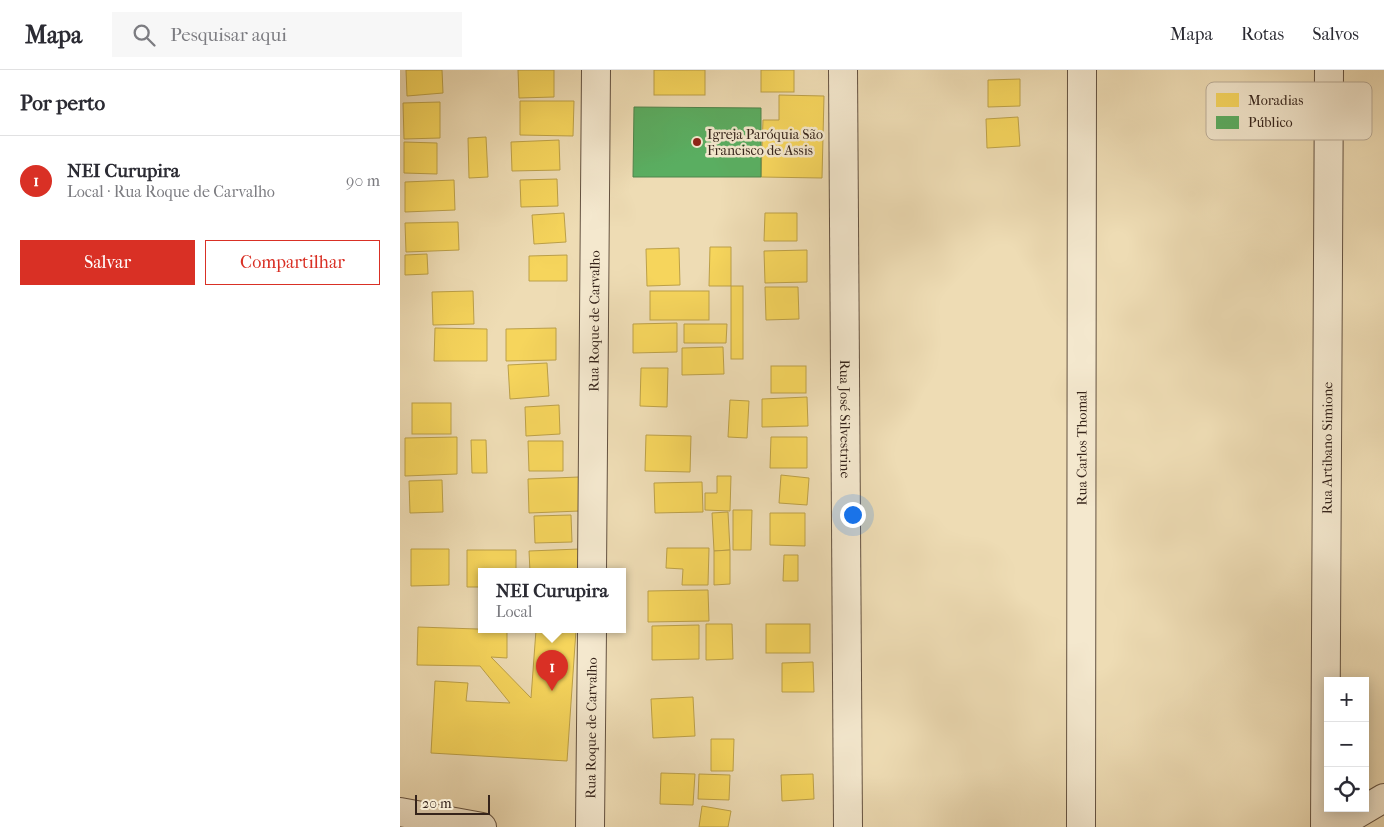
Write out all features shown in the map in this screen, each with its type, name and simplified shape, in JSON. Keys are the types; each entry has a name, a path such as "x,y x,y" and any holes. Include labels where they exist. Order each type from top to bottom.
{"street":[{"name":"Rua Roque de Carvalho","path":"592,568 596,70"},
{"name":"Rua José Silvestrine","path":"843,70 848,827"},
{"name":"Rua Carlos Thomal","path":"1081,827 1082,70"},
{"name":"Rua Artibano Simione","path":"1325,827 1329,140"},
{"name":"Rua Roque de Carvalho","path":"590,827 592,633"},
{"path":"1335,827 1384,798"},
{"path":"400,812 482,827"}],"building: Moradias":[{"path":"406,70 442,70 443,93 407,96"},
{"path":"518,70 554,70 554,97 519,98"},
{"path":"654,70 705,70 705,95 654,95"},
{"path":"761,70 794,70 794,92 761,92"},
{"path":"1020,79 1020,106 988,107 988,80"},
{"path":"779,95 824,96 822,178 761,177 763,120 779,120"},
{"path":"520,101 574,101 573,136 520,135"},
{"path":"440,102 440,138 404,139 403,103"},
{"path":"1018,117 1020,146 987,148 986,119"},
{"path":"486,137 488,177 469,178 468,138"},
{"path":"559,140 560,170 512,171 511,142"},
{"path":"404,142 437,143 437,174 404,173"},
{"path":"557,179 558,206 521,207 520,180"},
{"path":"454,180 455,210 405,212 405,182"},
{"path":"564,213 566,242 534,244 532,215"},
{"path":"765,213 797,213 797,241 764,241"},
{"path":"458,222 459,250 406,252 405,223"},
{"path":"710,247 731,247 731,286 709,286"},
{"path":"679,248 680,285 647,286 646,249"},
{"path":"807,250 807,282 765,283 764,251"},
{"path":"427,254 428,274 405,275 405,255"},
{"path":"567,255 567,281 529,281 529,256"},
{"path":"731,286 743,286 743,359 731,359"},
{"path":"765,287 798,287 799,319 766,320"},
{"path":"473,291 474,324 433,325 432,292"},
{"path":"650,291 709,291 709,320 650,320"},
{"path":"677,323 677,352 633,353 633,324"},
{"path":"684,324 727,324 726,343 684,343"},
{"path":"435,328 487,329 487,361 434,361"},
{"path":"556,328 556,360 506,361 506,329"},
{"path":"723,347 724,374 682,375 682,348"},
{"path":"547,363 549,396 510,399 508,365"},
{"path":"771,366 806,366 806,393 771,393"},
{"path":"641,368 668,368 667,407 640,406"},
{"path":"807,397 808,426 762,427 762,399"},
{"path":"730,400 749,401 747,438 728,437"},
{"path":"412,403 451,403 451,434 412,434"},
{"path":"559,405 560,434 526,436 525,407"},
{"path":"646,435 691,436 690,472 645,471"},
{"path":"457,437 457,474 405,476 405,438"},
{"path":"771,437 807,437 807,468 770,468"},
{"path":"471,440 486,440 487,473 472,473"},
{"path":"528,441 563,441 563,471 529,471"},
{"path":"781,475 809,478 807,505 779,503"},
{"path":"717,476 731,476 730,511 705,510 705,493 717,493"},
{"path":"579,477 580,511 529,513 528,479"},
{"path":"442,480 443,512 410,513 409,481"},
{"path":"702,482 703,512 655,513 654,483"},
{"path":"733,510 752,510 751,550 733,550"},
{"path":"728,512 730,550 714,551 712,513"},
{"path":"770,513 805,513 805,546 770,545"},
{"path":"571,515 572,542 535,543 534,516"},
{"path":"667,548 709,548 708,585 682,585 683,569 666,568"},
{"path":"411,549 449,549 449,585 411,586"},
{"path":"579,549 580,568 530,568 529,551"},
{"path":"467,550 516,550 516,568 478,568 478,587 467,587"},
{"path":"730,550 730,584 714,585 714,551"},
{"path":"784,555 798,555 798,581 783,581"},
{"path":"708,590 709,621 648,622 648,591"},
{"path":"706,624 732,624 733,659 706,660"},
{"path":"766,624 810,624 810,653 766,653"},
{"path":"699,625 699,659 652,660 652,626"},
{"path":"418,627 478,629 478,633 507,633 507,658 491,657 531,698 536,633 576,633 567,761 431,753 435,681 468,683 466,701 510,703 480,666 417,665"},
{"path":"813,662 814,692 782,692 782,663"},
{"path":"693,697 695,736 653,738 651,699"},
{"path":"711,739 734,739 733,771 711,771"},
{"path":"661,773 695,774 693,805 660,804"},
{"path":"699,774 730,775 729,800 698,799"},
{"path":"813,774 814,799 782,801 781,775"},
{"path":"702,806 731,811 728,827 699,827"}],"building: Público":[{"name":"Igreja Paróquia São Francisco de Assis","path":"634,107 761,108 761,177 633,177"}],"place":[{"name":"Igreja Paróquia São Francisco de Assis","path":"697,142"},
{"name":"NEI Curupira","path":"552,691"}]}
